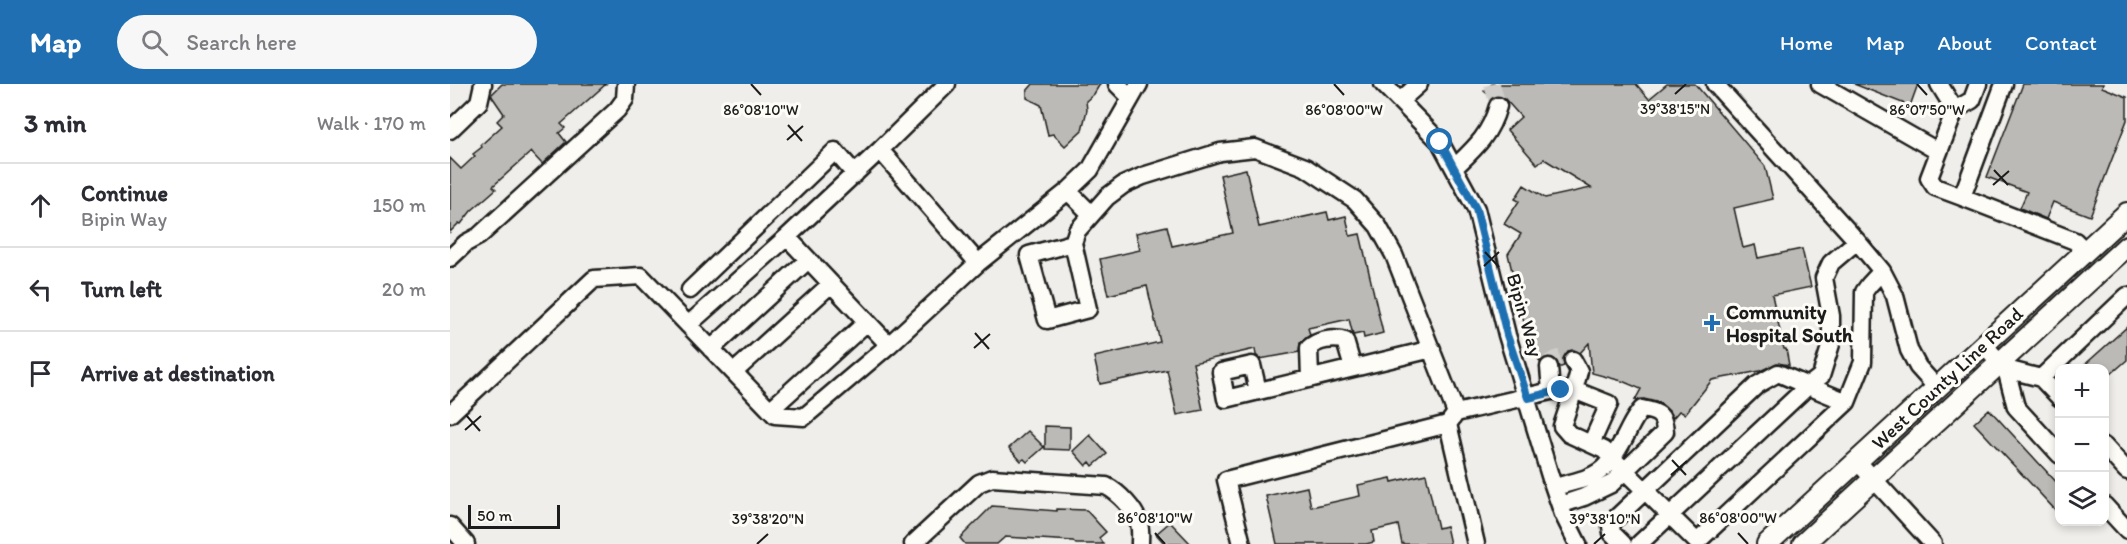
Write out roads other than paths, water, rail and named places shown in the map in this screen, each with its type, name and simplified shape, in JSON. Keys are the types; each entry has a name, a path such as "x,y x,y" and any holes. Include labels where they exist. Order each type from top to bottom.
{"main road":[{"name":"West County Line Road","path":"1767,544 2127,213"},
{"name":"West County Line Road","path":"1803,544 2004,365 2127,246"}],"street":[{"path":"450,130 479,102 483,84"},
{"path":"450,258 466,243 479,236 617,110 625,99 626,84"},
{"path":"688,325 855,174 948,84"},
{"path":"450,414 594,279 641,276 775,415 804,417 978,263 1068,191 1090,170 1135,91 1117,84"},
{"name":"Bipin Way","path":"1383,84 1440,142 1476,209 1507,335 1560,505 1578,544"},
{"path":"1400,101 1419,84"},
{"path":"1715,84 1857,241 1882,272 1894,296 1909,350 1918,367 1937,388"},
{"path":"1820,84 1939,152"},
{"path":"1939,84 1955,110"},
{"path":"1978,84 1972,100 1955,110 1929,178 1935,187 2075,241 2085,251"},
{"path":"1962,197 2004,84"},
{"path":"1454,168 1481,142 1493,123 1498,106"},
{"path":"1073,243 1029,255 1047,320 1088,309 1073,243 1077,231 1107,197 1123,184 1143,176 1220,152 1255,148 1305,167 1355,200 1378,226 1394,255 1432,349 1452,419 1476,544"},
{"path":"880,150 978,263"},
{"path":"690,290 835,151 855,174"},
{"path":"1068,191 1091,214"},
{"path":"787,237 888,345"},
{"path":"1639,544 1821,376 1831,344 1831,316 1824,278 1831,263 1857,241"},
{"path":"711,349 808,260"},
{"path":"1573,360 1579,371 1562,426 1569,434 1604,450 1696,543 1847,402 1863,362 1864,292 1882,272"},
{"path":"734,372 831,284"},
{"path":"2041,378 2127,296"},
{"path":"770,410 867,322"},
{"path":"1310,378 1309,348 1317,343 1334,339 1345,341 1353,368"},
{"path":"1984,345 2004,365 2041,378 2055,393"},
{"path":"1258,391 1432,349"},
{"path":"2004,365 2016,407 2055,450"},
{"path":"1549,367 1551,391"},
{"path":"1623,544 1612,532 1611,526 1615,519 1757,385 1778,373 1847,402"},
{"path":"1242,544 1226,480 1551,391 1574,390 1609,404 1591,444"},
{"path":"1554,487 1587,479 1603,470 1613,458 1632,420 1642,408 1656,412 1664,421 1665,432 1611,484 1560,505"},
{"path":"1628,432 1651,447"},
{"path":"2109,451 2127,471"},
{"path":"1857,461 1933,544"},
{"path":"913,544 979,483 992,478 1103,485 1115,492 1135,514 1139,521 1140,544"},
{"path":"2115,509 2127,530"},
{"path":"450,526 466,544"}],"tunnel":[{"path":"1492,84 1498,106"},
{"path":"1549,367 1550,362 1559,358 1573,360"}],"place":[{"name":"Community Hospital South","path":"1712,323"}]}
